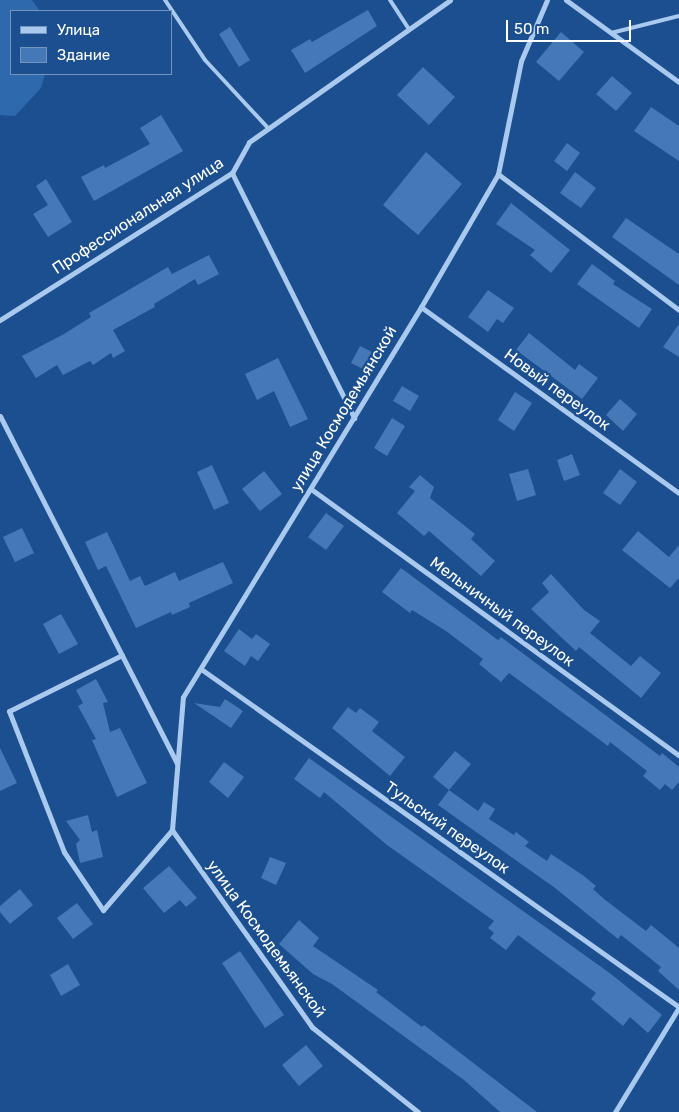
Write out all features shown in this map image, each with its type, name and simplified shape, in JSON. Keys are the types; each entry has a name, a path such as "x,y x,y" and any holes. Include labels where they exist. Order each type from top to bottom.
{"street":[{"name":"Профессиональная улица","path":"0,320 232,173 249,142 450,0"},
{"name":"улица Космодемьянской","path":"418,1112 312,1026 172,830 183,697 421,307 498,174 520,61 547,0"},
{"path":"566,0 679,82"},
{"path":"232,173 354,418"},
{"path":"498,174 679,310"},
{"name":"Новый переулок","path":"421,307 679,493"},
{"path":"0,416 178,764"},
{"name":"Мельничный переулок","path":"311,489 679,755"},
{"path":"122,655 9,711 64,852 103,910 172,830"},
{"name":"Тульский переулок","path":"201,669 679,1007"},
{"path":"616,1112 679,1007"}],"lane":[{"path":"390,0 409,29"},
{"path":"172,10 205,60 268,128"},
{"path":"611,33 679,16"}],"shaded area":[{"path":"0,0 32,0 39,10 10,10 10,75 45,75 41,88 15,116 0,115"}],"building":[{"path":"368,10 377,26 305,73 291,50 310,39 312,42"},
{"path":"230,27 250,60 239,67 219,34"},
{"path":"561,32 584,52 559,81 536,62"},
{"path":"423,67 455,97 429,125 397,95"},
{"path":"612,76 632,93 616,111 596,94"},
{"path":"651,107 679,126 679,161 634,131"},
{"path":"161,115 183,151 94,201 81,177 104,165 105,168 150,144 140,128"},
{"path":"567,143 580,153 567,171 554,161"},
{"path":"426,152 462,184 418,235 383,205"},
{"path":"575,172 596,188 581,208 560,193"},
{"path":"46,179 72,222 48,237 33,214 48,205 36,186"},
{"path":"511,203 570,250 551,273 530,255 535,250 496,224"},
{"path":"626,218 679,254 679,285 612,237"},
{"path":"209,255 219,274 198,285 195,279 154,304 155,307 113,330 125,351 113,358 111,353 93,365 90,361 63,375 57,365 36,378 22,356 64,334 91,317 89,313 168,267 172,274"},
{"path":"592,264 615,281 613,284 652,309 639,328 577,284"},
{"path":"488,290 514,308 503,323 497,319 488,332 468,317"},
{"path":"679,324 679,357 663,347"},
{"path":"529,333 575,370 579,364 598,378 582,399 516,350"},
{"path":"360,346 372,352 363,369 351,363"},
{"path":"278,358 308,419 290,427 274,391 257,400 245,374"},
{"path":"402,386 419,396 410,411 393,401"},
{"path":"515,392 532,403 514,431 498,420"},
{"path":"620,399 637,414 623,431 606,415"},
{"path":"392,418 405,426 387,456 374,448"},
{"path":"572,454 580,475 564,481 557,460"},
{"path":"212,465 229,503 214,510 197,472"},
{"path":"528,469 536,495 517,501 509,474"},
{"path":"620,469 637,482 620,505 603,493"},
{"path":"264,471 282,494 260,511 242,489"},
{"path":"420,475 434,487 430,498 475,534 471,539 495,561 481,576 429,531 424,536 397,513 415,491 409,487"},
{"path":"326,513 344,526 326,550 308,537"},
{"path":"22,528 34,553 15,562 3,537"},
{"path":"638,531 669,557 679,545 679,578 670,588 622,550"},
{"path":"107,532 130,581 140,576 145,586 175,572 179,581 223,562 233,583 189,603 190,607 172,615 171,612 136,628 106,566 98,570 85,542"},
{"path":"401,568 498,640 501,637 660,756 662,753 679,767 679,782 672,790 665,784 660,790 643,776 647,771 610,742 608,746 509,673 501,682 479,664 483,659 446,631 412,610 410,613 382,592"},
{"path":"551,574 584,610 600,621 590,633 631,666 640,656 661,673 641,698 579,647 576,651 531,609 549,592 542,583"},
{"path":"61,614 78,644 59,654 43,624"},
{"path":"239,629 252,639 256,634 270,644 258,661 251,656 245,666 224,651"},
{"path":"96,679 108,702 103,703 110,732 120,728 147,783 117,797 92,740 96,739 78,706 83,703 76,690"},
{"path":"225,699 243,711 231,728 194,703 220,707"},
{"path":"348,707 356,713 360,708 379,722 372,731 405,757 390,776 332,728"},
{"path":"0,748 17,783 0,791"},
{"path":"455,751 471,764 449,790 433,777"},
{"path":"309,758 611,974 662,1015 648,1033 630,1017 623,1026 591,999 596,993 518,935 506,950 490,938 494,933 488,928 494,921 387,845 324,792 320,798 294,779"},
{"path":"224,762 244,777 228,798 209,782"},
{"path":"449,790 478,811 484,802 495,809 489,819 514,835 516,832 529,842 525,846 547,861 551,854 584,876 596,886 593,889 604,899 646,931 651,925 679,948 679,990 658,971 661,967 621,935 618,939 555,888 438,805"},
{"path":"88,815 92,832 97,830 103,857 80,863 76,844 80,840 66,821"},
{"path":"270,857 286,863 276,885 261,878"},
{"path":"169,866 197,898 186,907 180,900 164,913 143,888"},
{"path":"20,889 33,905 10,924 0,912 0,906"},
{"path":"77,903 93,924 73,939 57,918"},
{"path":"299,920 319,938 313,946 378,990 376,992 422,1027 424,1025 537,1112 500,1112 464,1080 332,984 313,974 279,944"},
{"path":"240,951 284,1015 265,1028 222,963"},
{"path":"68,964 80,985 61,996 50,975"},
{"path":"306,1045 323,1066 299,1086 282,1065"}]}
